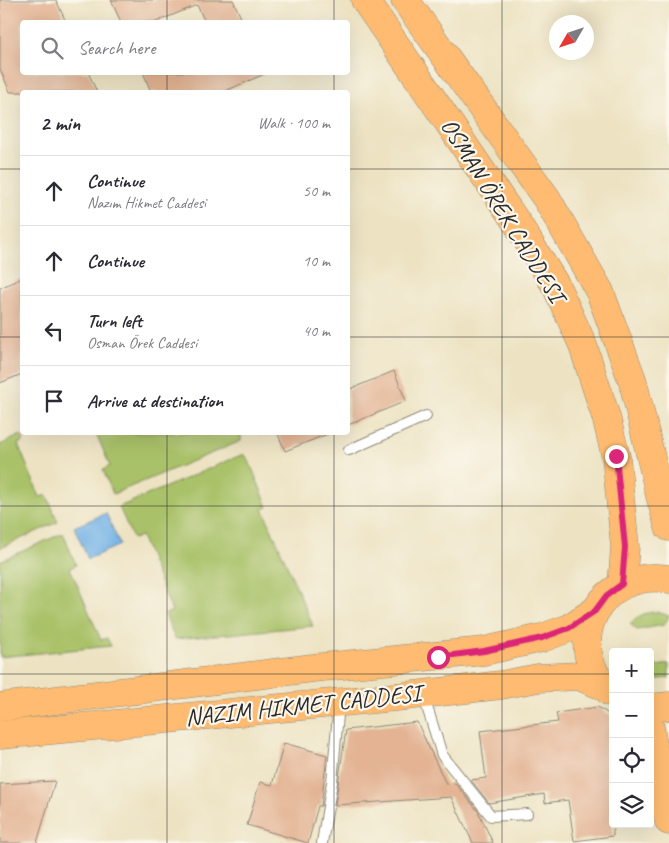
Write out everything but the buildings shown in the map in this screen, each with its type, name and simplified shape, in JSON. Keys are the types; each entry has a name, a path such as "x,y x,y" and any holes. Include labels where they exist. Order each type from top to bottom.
{"main road":[{"name":"OSMAN ÖREK CADDESI","path":"365,0 517,223 556,286 582,343 606,417 616,456 625,547 622,584"},
{"name":"OSMAN ÖREK CADDESI","path":"405,0 547,199 600,292 633,382 669,527"},
{"path":"608,690 594,673 589,658 587,642 589,626 595,611 606,596 622,584 638,579 655,577 669,579"},
{"path":"0,707 313,668 484,651 542,638 569,628 595,611"},
{"path":"0,735 423,694 501,685 538,678 579,676 608,690"},
{"path":"654,708 669,706"},
{"path":"652,738 669,821"}],"lane":[{"path":"349,450 426,416"},
{"path":"423,694 442,755 491,816 527,814"},
{"path":"322,843 332,782 340,702"}],"green space":[{"path":"21,435 24,441 18,444 40,497 47,495 58,522 0,548 0,445"},
{"path":"97,435 241,435 241,441 113,494 103,470 110,466"},
{"path":"241,455 245,455 249,461 268,507 263,509 313,626 175,639 165,614 172,611 141,536 133,539 119,507"},
{"path":"63,533 76,565 70,568 101,640 107,638 111,646 0,657 0,561"},
{"path":"658,612 669,616 664,625 637,630 630,624 642,615"},
{"path":"669,664 669,678 654,680 654,666"}],"water":[{"path":"106,513 120,545 88,559 74,527"}],"route":[{"path":"438,657 484,651 529,642 569,628 595,611 606,596 622,584 625,547 616,456"}]}
